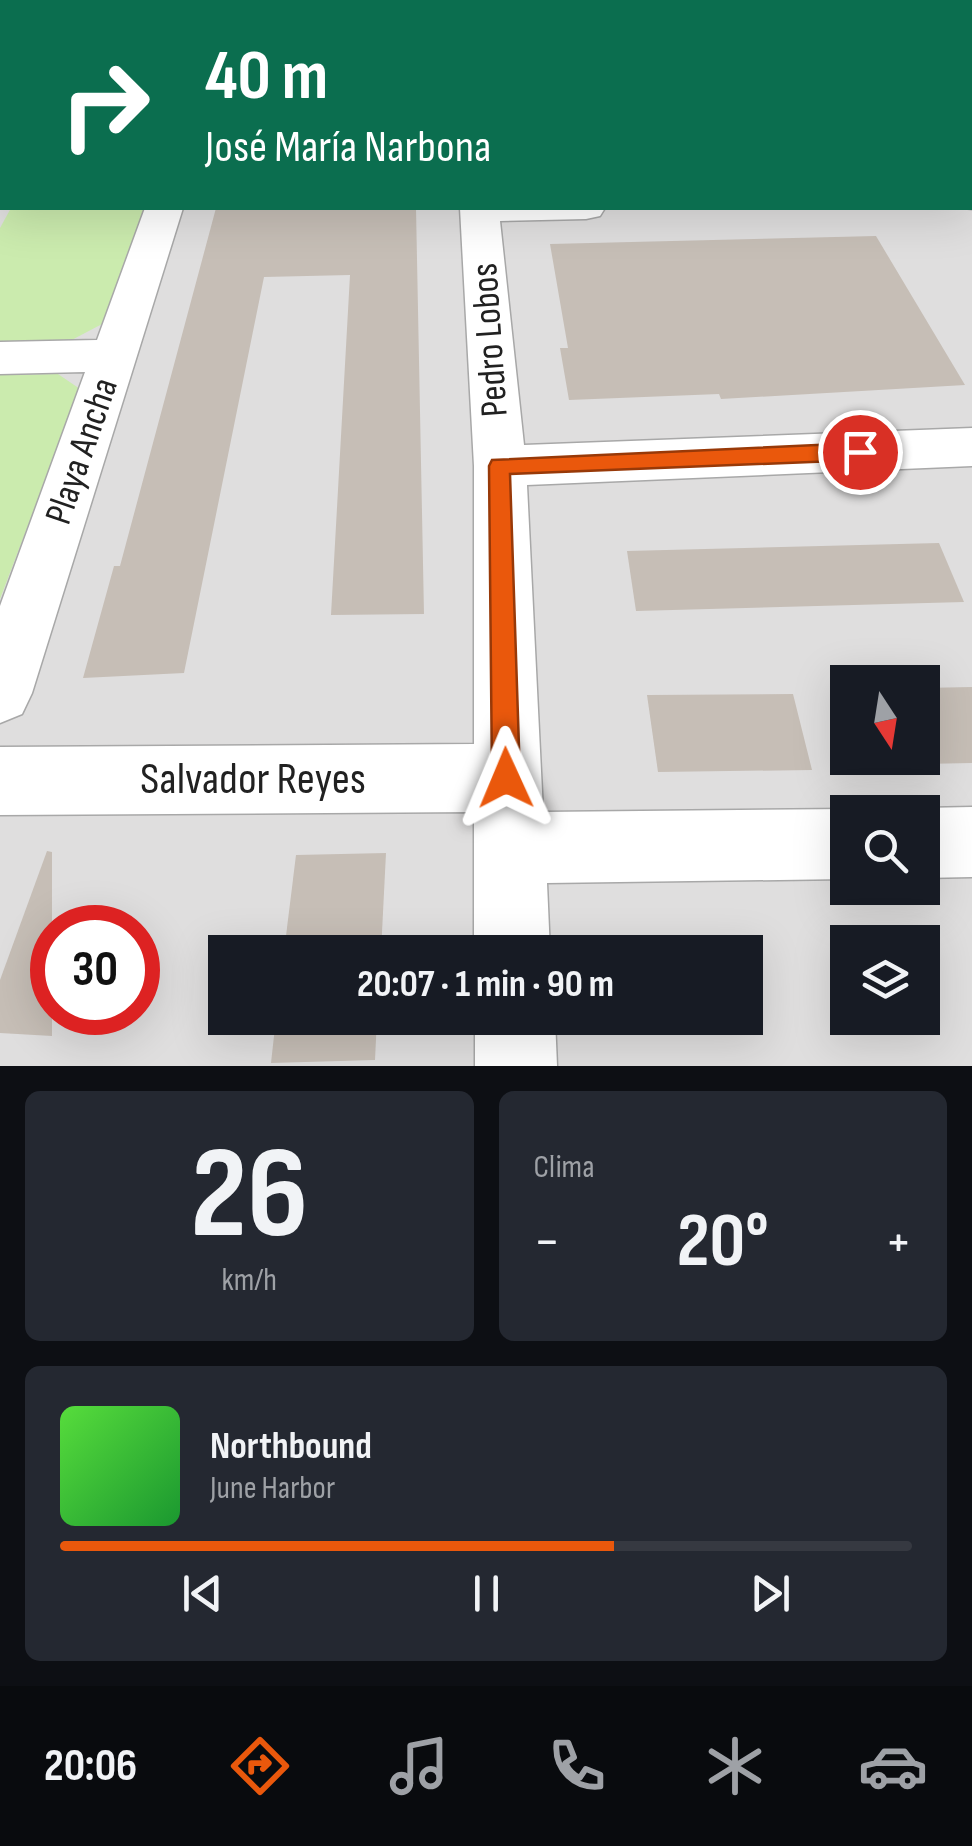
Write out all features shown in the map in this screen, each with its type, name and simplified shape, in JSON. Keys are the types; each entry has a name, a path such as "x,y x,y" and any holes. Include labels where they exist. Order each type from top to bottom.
{"street":[{"name":"Playa Ancha","path":"0,694 163,210"},
{"name":"Pedro Lobos","path":"479,210 500,466 511,935"},
{"path":"0,358 114,354"},
{"path":"500,466 972,447"},
{"name":"Salvador Reyes","path":"0,781 506,778"},
{"path":"940,843 972,842"},
{"path":"508,848 830,844"},
{"path":"515,1035 516,1066"}],"shaded area":[{"path":"0,210 972,210 972,1066 0,1066"}],"green space":[{"path":"10,210 143,210 104,323 66,343 0,345 0,228"},
{"path":"58,374 80,389 0,599 0,375"}],"building":[{"path":"215,210 416,210 424,614 331,615 350,275 264,277 184,673 83,678 114,566 120,566"},
{"path":"876,236 965,385 721,399 719,394 569,400 560,348 568,348 550,244"},
{"path":"939,543 964,602 636,611 627,551"},
{"path":"972,687 972,763 940,764 940,688"},
{"path":"793,694 812,770 658,772 647,695"},
{"path":"47,851 52,852 52,905 30,905 30,1035 0,1033 0,980"},
{"path":"386,853 382,935 286,935 296,855"},
{"path":"274,1035 376,1035 375,1060 271,1063"}],"route":[{"path":"506,778 500,466 860,452"}]}
